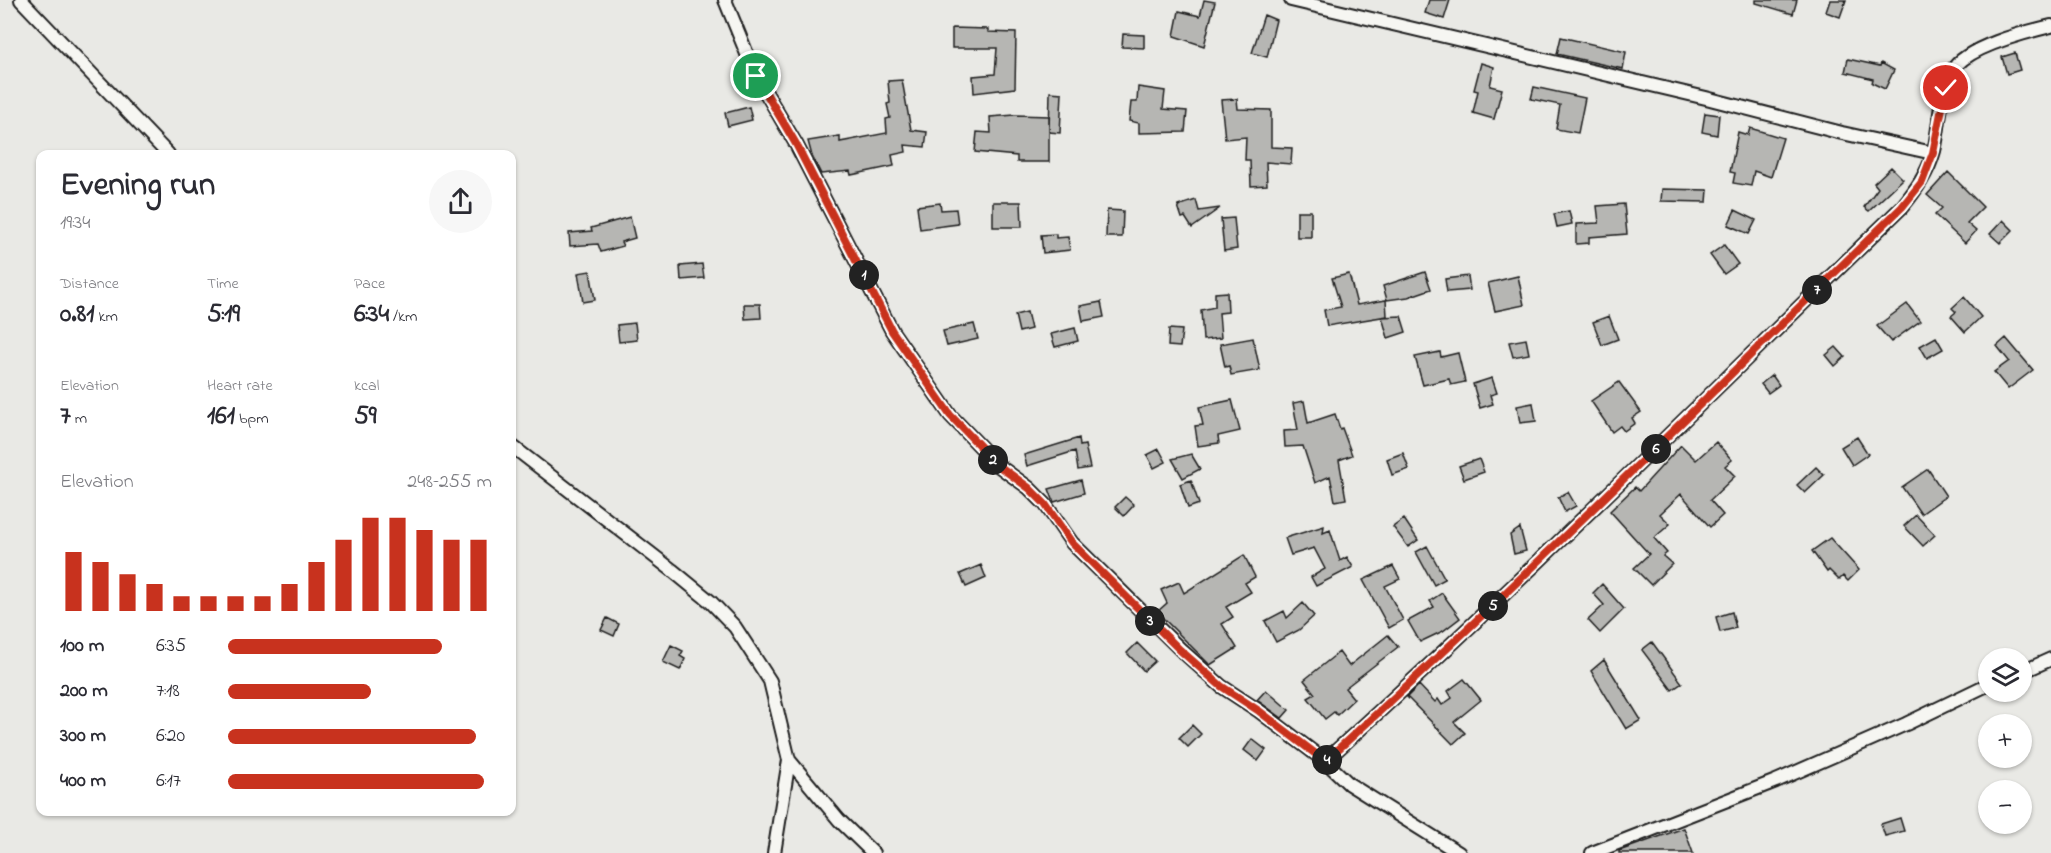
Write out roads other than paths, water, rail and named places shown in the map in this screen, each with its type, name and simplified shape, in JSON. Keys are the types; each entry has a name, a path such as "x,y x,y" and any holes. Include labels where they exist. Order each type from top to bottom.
{"street":[{"path":"21,0 164,150"},
{"path":"725,0 756,76 802,155 888,323 950,415 999,466 1029,488 1045,504 1072,543 1180,650 1221,686 1259,711 1325,761 1349,784 1459,853"},
{"path":"1291,0 1706,98 1842,134 1933,153"},
{"path":"1325,761 1425,671 1555,548 1902,207 1922,182 1933,153 1946,88 1953,69 1962,60 1997,41 2051,26"},
{"path":"516,449 711,602 735,627 770,681 789,760 774,853"},
{"path":"2032,668 2051,659"},
{"path":"1592,853 1776,781 1906,724 1978,689"},
{"path":"789,760 839,820 873,853"}]}
